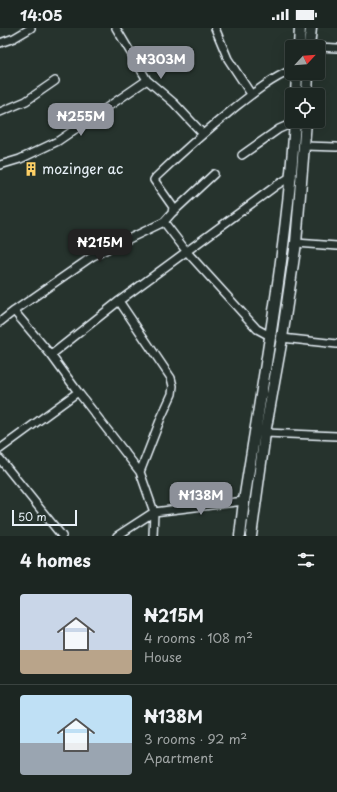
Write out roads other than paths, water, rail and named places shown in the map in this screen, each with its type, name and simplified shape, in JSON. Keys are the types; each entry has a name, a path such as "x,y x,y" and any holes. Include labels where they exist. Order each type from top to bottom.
{"main road":[{"path":"299,40 300,28"},
{"path":"310,40 311,28"},
{"path":"240,536 244,501 284,242 292,176 295,128"},
{"path":"250,536 296,243 305,128"}],"street":[{"path":"0,43 14,38 31,28"},
{"path":"116,28 147,80 174,103 203,134"},
{"path":"215,28 228,59 251,94"},
{"path":"325,47 337,48"},
{"path":"172,212 173,207 154,180 156,176 251,94 285,73"},
{"path":"0,165 20,159 58,141 147,80"},
{"path":"0,112 26,101 56,81"},
{"path":"242,155 285,126"},
{"path":"304,146 337,147"},
{"path":"0,322 93,256 164,222 172,212 214,174"},
{"path":"51,355 119,301 277,185 292,176"},
{"path":"164,222 187,252 257,330 270,336"},
{"path":"296,243 337,246"},
{"path":"119,301 171,378 173,386 172,394 140,472"},
{"path":"14,311 51,355 140,472 154,512 153,536"},
{"path":"282,338 337,344"},
{"path":"0,449 78,392"},
{"path":"265,433 337,436"},
{"path":"0,459 62,536"},
{"path":"117,536 154,512 244,501"}],"place":[{"name":"mozinger ac","path":"31,169"}]}
